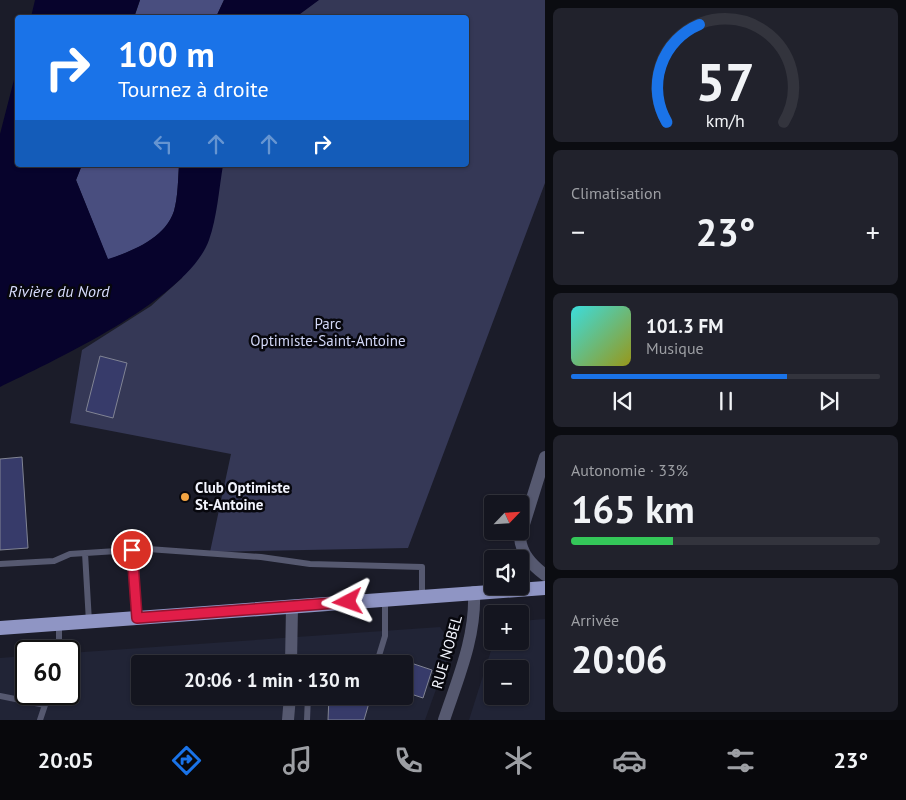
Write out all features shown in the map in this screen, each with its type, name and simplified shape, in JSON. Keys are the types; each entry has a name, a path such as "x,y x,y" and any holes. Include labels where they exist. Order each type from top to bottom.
{"main road":[{"path":"0,628 545,588"}],"street":[{"path":"545,457 520,537 522,549 532,564 545,575"},
{"name":"RUE NOBEL","path":"444,720 471,640 475,618 474,592"},
{"path":"291,655 292,606"},
{"path":"288,720 289,705"}],"lane":[{"path":"132,550 137,618"},
{"path":"0,564 54,561 70,554 132,550 261,557 310,564 422,566 422,596"},
{"path":"86,553 89,622"},
{"path":"379,655 386,636 385,599"},
{"path":"59,624 59,640"},
{"path":"0,696 15,699"},
{"path":"40,720 45,705"},
{"path":"307,720 308,705"}],"shaded area":[{"path":"140,0 224,0 217,15 135,15"},
{"path":"81,167 179,167 178,188 174,211 170,221 156,236 147,242 108,260 76,180"},
{"path":"545,619 545,720 469,720 484,673 484,705 529,705 529,660 488,660 491,650 529,650 529,620"},
{"path":"440,627 452,645 425,720 0,720 0,658 15,657 15,705 80,705 80,652"}],"green space":[{"name":"Parc Optimiste-Saint-Antoine","path":"318,0 545,0 545,183 408,548 210,552 231,454 70,423 82,350 151,306 182,278 221,167 469,167 469,15 298,15"}],"water":[{"path":"35,0 140,0 135,15 31,15"},
{"path":"224,0 319,0 299,15 217,15"},
{"name":"Rivière du Nord","path":"15,76 15,167 81,167 76,180 108,259 128,252 147,242 156,236 170,220 174,211 177,194 179,167 223,167 216,212 209,240 196,262 175,284 117,326 0,387 0,134"}],"building":[{"path":"100,356 127,363 113,418 86,411"},
{"path":"22,457 28,548 0,550 0,459"},
{"path":"413,664 432,670 423,698 413,695"},
{"path":"329,705 368,705 364,720 328,720"}],"place":[{"name":"Club Optimiste St-Antoine","path":"185,497"}],"route":[{"path":"132,550 137,618 348,602"}]}
